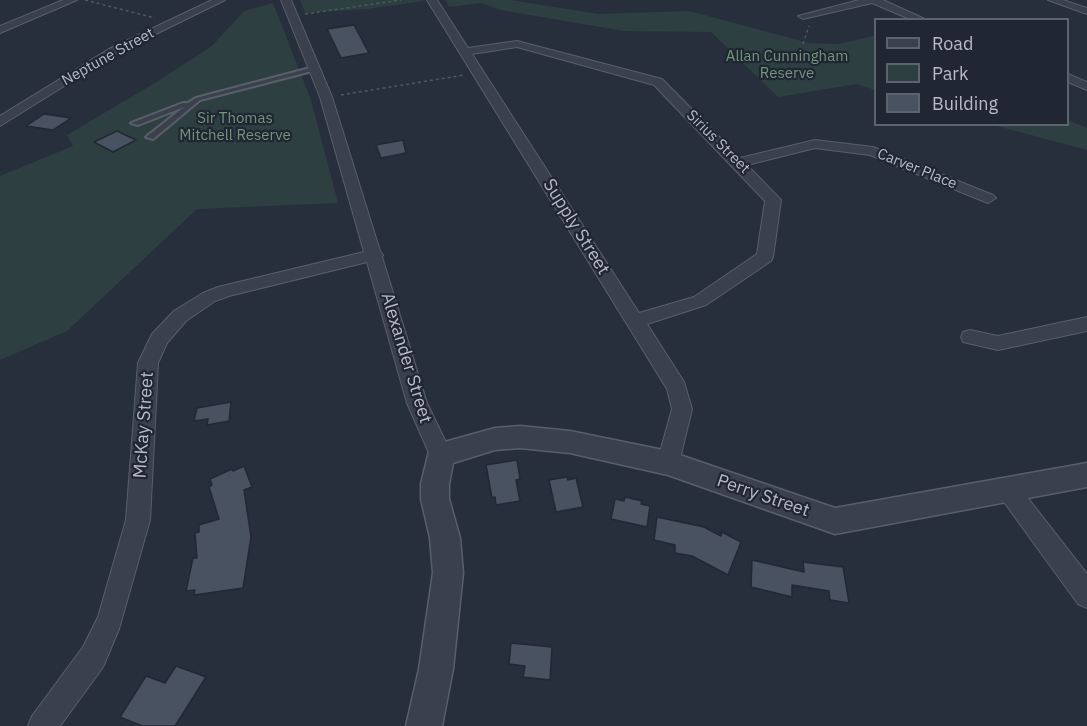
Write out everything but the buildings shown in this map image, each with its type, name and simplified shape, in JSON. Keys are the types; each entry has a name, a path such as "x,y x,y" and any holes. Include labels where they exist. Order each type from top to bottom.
{"street":[{"path":"0,30 72,0"},
{"name":"Neptune Street","path":"0,122 113,51 220,0"},
{"name":"Alexander Street","path":"286,0 326,97 375,255 417,403 441,455"},
{"name":"Supply Street","path":"432,0 677,388 682,409 668,463"},
{"path":"808,14 873,0 917,18"},
{"path":"1053,0 1087,11"},
{"name":"Sirius Street","path":"465,52 518,44 658,82 773,200 765,257 700,300 636,321"},
{"path":"1069,78 1087,86"},
{"name":"Carver Place","path":"738,163 814,144 873,151 988,198"},
{"name":"McKay Street","path":"42,726 93,657 110,620 138,520 148,363 159,339 180,316 209,297 224,291 375,255"},
{"path":"970,337 998,344 1086,325"},
{"name":"Perry Street","path":"441,455 482,442 520,437 603,447 668,463 836,521 1087,475"},
{"path":"424,726 436,669 448,573 445,538 435,499 435,484 441,455"},
{"path":"1009,491 1087,596"}],"lane":[{"path":"135,123 198,99 314,69"},
{"path":"150,136 198,99"}],"path":[{"path":"85,0 172,23"},
{"path":"303,14 401,0"},
{"path":"803,44 808,14"},
{"path":"341,95 478,73"}],"green space":[{"path":"300,0 424,1 367,9 305,13"},
{"name":"Allan Cunningham Reserve","path":"445,0 510,0 599,14 689,11 809,43 838,44 874,36 874,90 856,84 778,97 711,32 623,31 501,10 481,3 449,7"},
{"name":"Sir Thomas Mitchell Reserve","path":"273,3 311,100 338,203 197,209 67,331 0,360 0,176 73,146 67,135 212,46 244,11"},
{"path":"1069,120 1087,128 1087,150 997,126 1069,126"}]}
